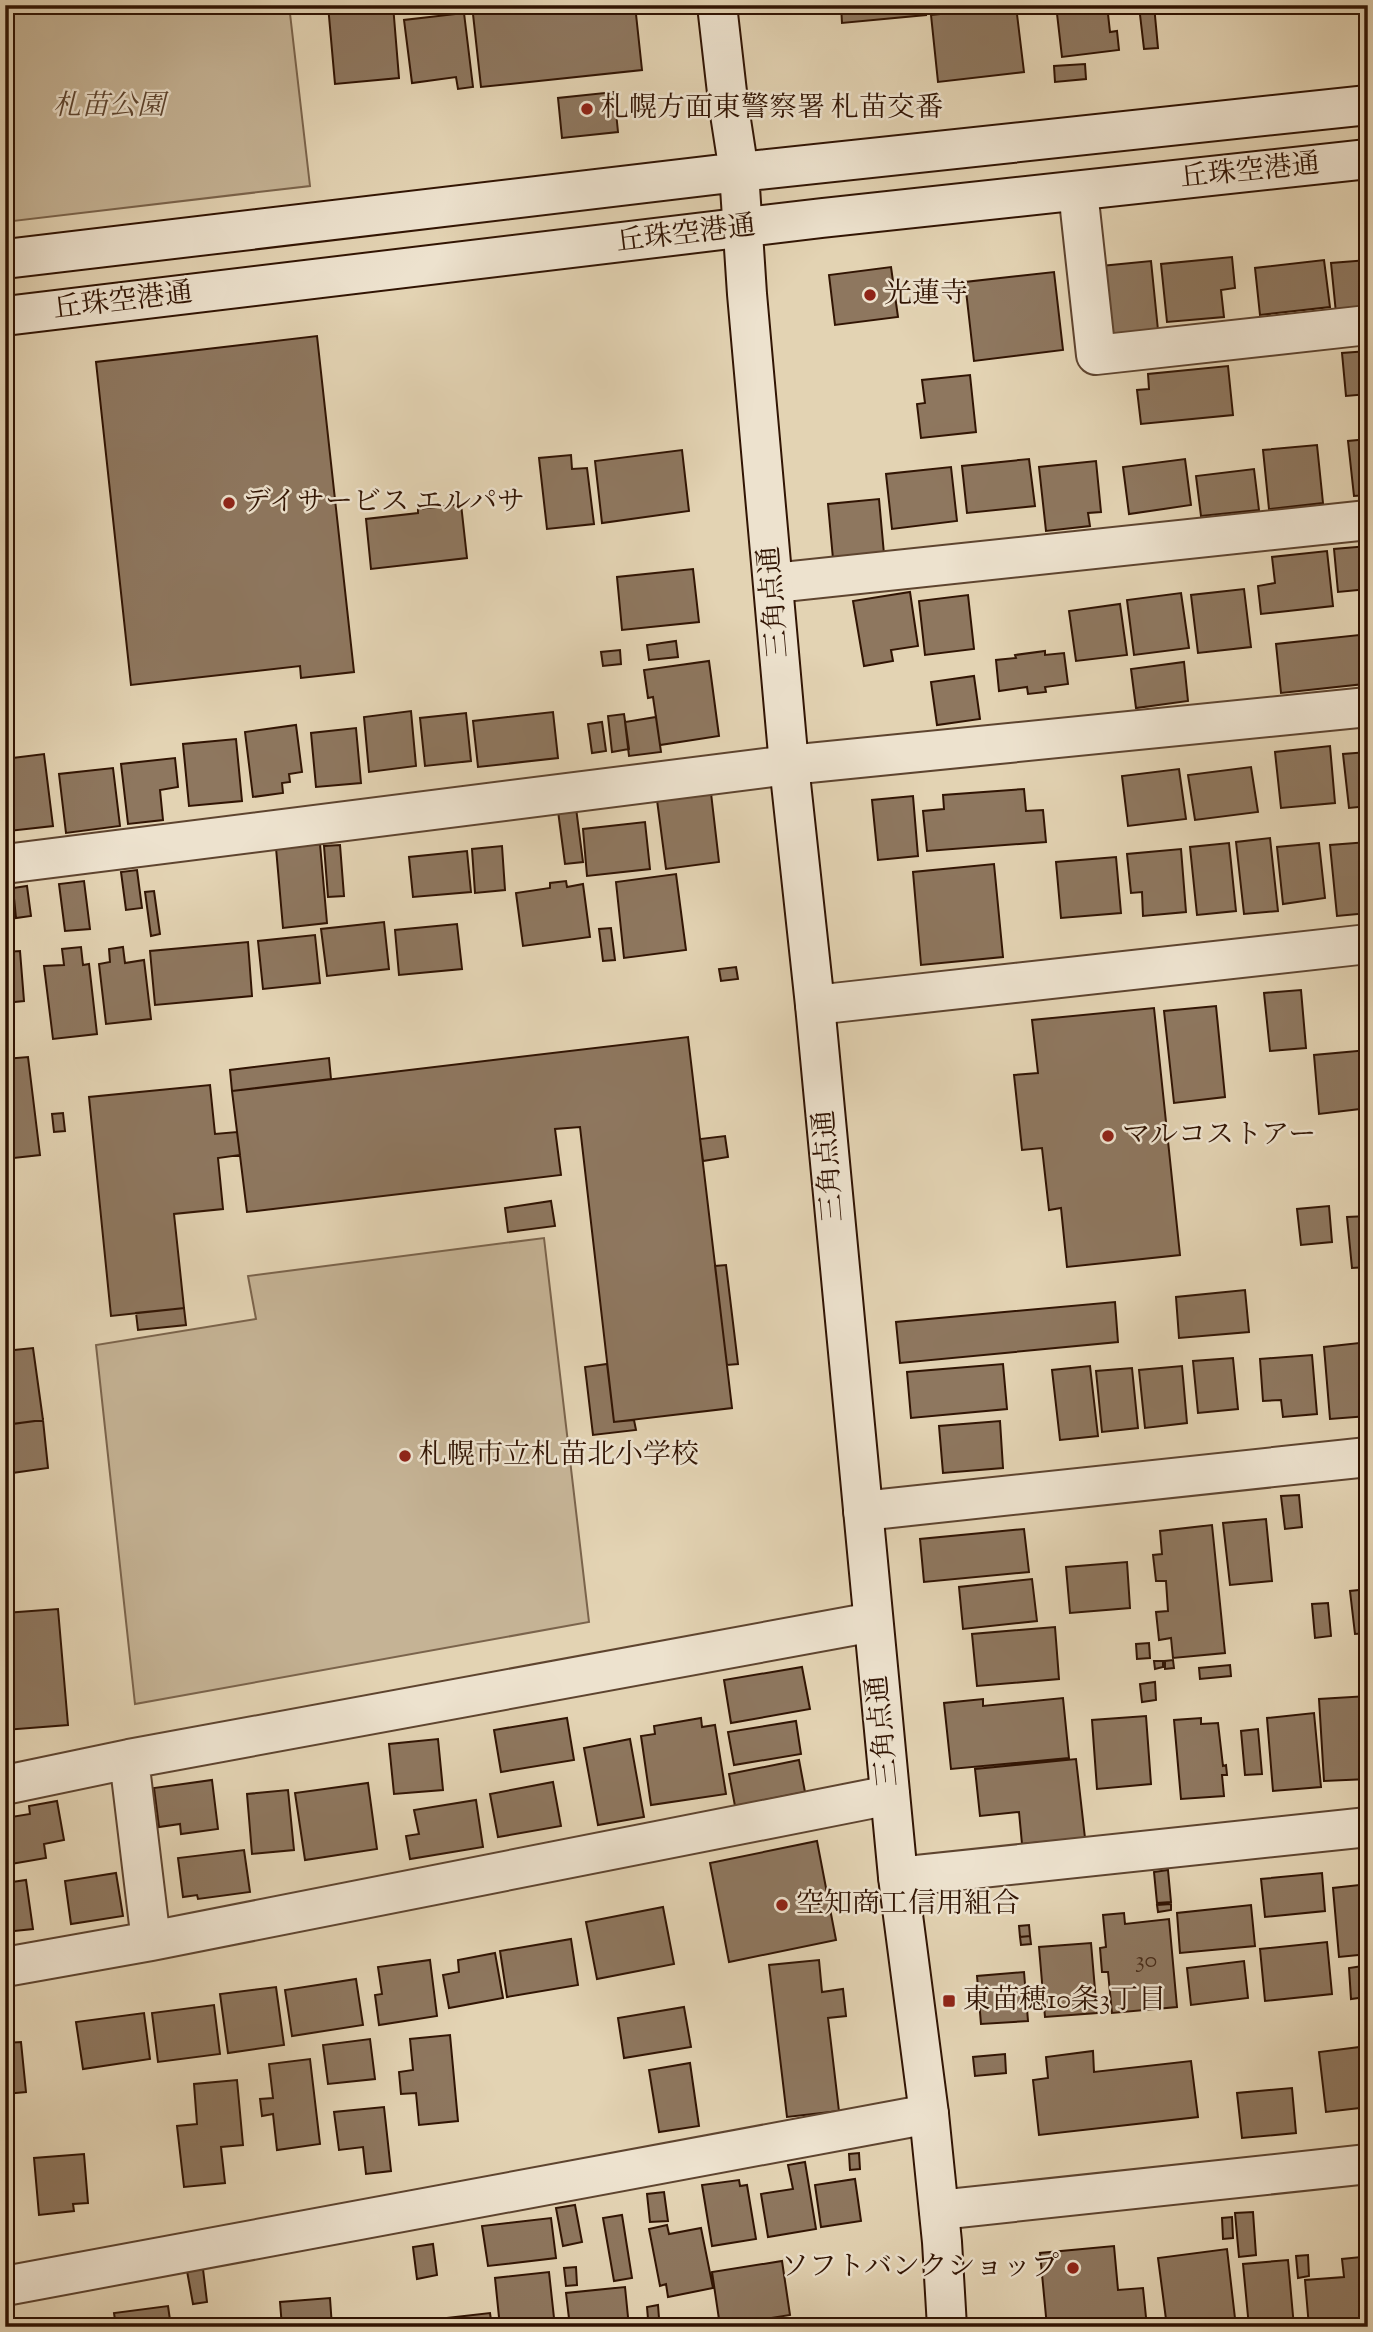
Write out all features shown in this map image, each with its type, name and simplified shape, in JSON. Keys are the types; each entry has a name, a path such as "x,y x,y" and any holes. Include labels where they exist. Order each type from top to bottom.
{"street":[{"name":"三角点通","path":"717,5 739,172 789,765 898,1877 939,2210 947,2327"},
{"name":"丘珠空港通","path":"5,259 739,172 1368,105"},
{"name":"丘珠空港通","path":"5,316 742,228 1368,159"},
{"path":"1078,191 1096,355 1368,325"},
{"path":"774,583 1368,520"},
{"path":"5,864 789,765 1368,707"},
{"path":"814,1005 1368,944"},
{"path":"863,1511 1368,1457"},
{"path":"5,1785 130,1759 873,1622"},
{"path":"130,1759 151,1941"},
{"path":"5,1967 151,1941 890,1795"},
{"path":"898,1877 1368,1827"},
{"path":"5,2286 929,2114"},
{"path":"939,2210 1368,2164"}],"green space":[{"name":"札苗公園","path":"5,5 289,5 310,186 5,222"},
{"path":"544,1238 589,1622 135,1704 96,1345 256,1319 248,1276"}],"building":[{"path":"328,5 393,5 399,78 335,84"},
{"path":"472,5 635,5 642,70 481,87"},
{"path":"841,5 925,5 926,15 842,23"},
{"path":"1056,5 1107,5 1110,32 1117,31 1119,50 1062,57"},
{"path":"1154,5 1158,48 1144,49 1139,6"},
{"path":"1358,5 1368,5 1368,30 1361,31"},
{"path":"1016,6 1024,72 938,82 931,15"},
{"path":"464,13 473,87 458,89 456,77 412,83 404,20"},
{"path":"1085,64 1086,79 1055,82 1054,66"},
{"path":"614,92 618,132 562,138 558,98"},
{"path":"1232,257 1235,288 1221,290 1224,317 1167,322 1161,264"},
{"path":"1324,260 1330,307 1260,315 1255,268"},
{"path":"1368,260 1368,310 1336,313 1331,263"},
{"path":"1151,261 1158,330 1098,336 1091,267"},
{"path":"891,267 898,317 835,325 829,275"},
{"path":"1054,272 1063,350 974,361 965,282"},
{"path":"317,336 354,672 301,678 300,666 131,685 96,362"},
{"path":"1368,351 1368,394 1346,396 1342,353"},
{"path":"1228,366 1233,415 1141,424 1137,390 1149,389 1148,374"},
{"path":"970,375 976,432 921,438 917,404 925,403 922,380"},
{"path":"1368,439 1368,495 1354,496 1348,441"},
{"path":"1317,445 1323,503 1269,509 1263,450"},
{"path":"682,450 689,511 602,523 595,461"},
{"path":"571,455 572,469 587,468 594,524 547,529 539,458"},
{"path":"1029,459 1035,506 967,513 962,466"},
{"path":"1185,459 1191,505 1129,514 1123,467"},
{"path":"1096,461 1101,512 1088,513 1090,526 1046,531 1039,467"},
{"path":"951,467 957,521 892,529 886,474"},
{"path":"1254,469 1259,510 1201,516 1196,476"},
{"path":"879,499 884,554 833,559 828,504"},
{"path":"461,504 467,558 371,569 366,519 418,513 418,509"},
{"path":"1368,546 1368,589 1338,592 1334,549"},
{"path":"1327,551 1333,606 1261,614 1258,586 1275,583 1272,557"},
{"path":"693,569 699,622 622,630 617,577"},
{"path":"1244,589 1251,647 1198,653 1191,595"},
{"path":"910,592 918,646 891,650 893,661 864,666 853,601"},
{"path":"1181,593 1189,648 1134,655 1127,600"},
{"path":"968,595 974,649 925,655 919,601"},
{"path":"1120,604 1127,655 1076,661 1069,611"},
{"path":"1359,635 1364,684 1281,693 1276,644"},
{"path":"676,641 678,657 649,660 647,645"},
{"path":"620,650 621,664 603,666 601,652"},
{"path":"1045,651 1045,655 1064,653 1068,684 1045,687 1046,692 1028,694 1027,687 999,691 996,660"},
{"path":"709,661 719,736 660,745 653,697 648,698 644,670"},
{"path":"1184,662 1188,701 1136,708 1131,669"},
{"path":"974,676 980,719 937,725 931,682"},
{"path":"411,711 416,766 369,772 364,717"},
{"path":"553,712 558,758 478,767 473,721"},
{"path":"466,713 471,761 425,766 420,718"},
{"path":"624,714 629,749 612,752 608,716"},
{"path":"656,717 661,752 629,756 625,722"},
{"path":"602,722 606,751 592,753 588,724"},
{"path":"296,725 302,772 289,774 290,782 282,783 283,793 253,797 245,732"},
{"path":"356,728 361,783 316,787 311,733"},
{"path":"236,739 242,801 189,806 183,744"},
{"path":"1330,746 1335,803 1281,808 1275,752"},
{"path":"1368,752 1368,806 1349,808 1343,754"},
{"path":"44,754 53,826 9,831 5,799 5,759"},
{"path":"175,758 178,787 160,790 163,820 128,824 121,764"},
{"path":"1251,767 1258,812 1195,820 1188,775"},
{"path":"113,768 120,826 66,833 59,774"},
{"path":"1179,769 1186,819 1128,826 1122,776"},
{"path":"1024,789 1026,811 1043,810 1046,842 927,851 923,811 944,809 943,795"},
{"path":"711,793 719,862 666,869 657,800"},
{"path":"913,796 918,856 878,860 872,800"},
{"path":"576,808 583,862 565,864 558,811"},
{"path":"645,822 650,869 587,876 583,829"},
{"path":"1270,838 1278,911 1244,914 1236,842"},
{"path":"1368,842 1368,913 1337,916 1330,845"},
{"path":"1229,843 1236,911 1197,915 1190,847"},
{"path":"1319,843 1325,898 1283,904 1277,847"},
{"path":"320,844 327,923 283,928 276,848"},
{"path":"340,845 344,896 328,897 324,846"},
{"path":"502,846 505,890 475,893 472,849"},
{"path":"1181,849 1186,912 1143,916 1142,892 1131,893 1127,854"},
{"path":"467,851 471,892 413,897 409,857"},
{"path":"1116,857 1121,913 1061,918 1056,862"},
{"path":"994,864 1003,957 921,965 913,872"},
{"path":"137,870 142,908 126,910 121,872"},
{"path":"676,874 686,950 624,958 616,882"},
{"path":"84,881 90,929 65,931 59,884"},
{"path":"566,881 567,887 583,884 590,937 523,946 516,893 550,888 550,883"},
{"path":"27,886 31,916 16,918 13,888"},
{"path":"154,891 160,934 151,936 145,892"},
{"path":"384,922 389,969 327,976 321,929"},
{"path":"457,924 462,969 399,975 395,930"},
{"path":"611,928 615,960 603,961 599,929"},
{"path":"315,935 320,983 263,989 258,941"},
{"path":"248,942 252,996 155,1005 150,951"},
{"path":"81,947 83,965 89,964 97,1034 53,1039 44,966 64,965 62,949"},
{"path":"123,947 125,963 144,960 151,1019 106,1024 99,964 110,962 109,949"},
{"path":"20,951 24,1001 5,1003 5,952"},
{"path":"736,967 738,979 721,981 719,969"},
{"path":"1301,990 1306,1048 1270,1051 1264,993"},
{"path":"1216,1006 1225,1097 1174,1103 1164,1011"},
{"path":"1154,1008 1180,1255 1067,1267 1061,1208 1049,1210 1042,1148 1022,1150 1014,1075 1038,1073 1032,1020"},
{"path":"688,1037 732,1408 614,1422 580,1127 555,1129 561,1175 247,1212 232,1091"},
{"path":"1368,1050 1368,1108 1319,1114 1314,1055"},
{"path":"28,1057 40,1155 5,1159 5,1059"},
{"path":"329,1058 331,1079 232,1091 230,1070"},
{"path":"210,1085 215,1134 237,1132 240,1155 218,1158 223,1209 174,1214 184,1308 111,1316 89,1097"},
{"path":"63,1113 65,1131 54,1132 52,1114"},
{"path":"725,1136 728,1157 703,1161 700,1139"},
{"path":"551,1201 555,1226 508,1232 505,1208"},
{"path":"1329,1206 1332,1242 1301,1245 1297,1209"},
{"path":"1368,1216 1368,1267 1352,1268 1347,1217"},
{"path":"726,1265 738,1364 727,1365 715,1266"},
{"path":"1245,1290 1249,1332 1179,1338 1176,1297"},
{"path":"1115,1302 1118,1342 900,1363 896,1322"},
{"path":"184,1308 186,1325 138,1330 136,1313"},
{"path":"1368,1342 1368,1416 1330,1419 1324,1347"},
{"path":"33,1348 43,1420 5,1425 5,1351"},
{"path":"1312,1355 1317,1414 1283,1417 1281,1400 1263,1401 1260,1359"},
{"path":"1233,1358 1238,1409 1198,1413 1193,1361"},
{"path":"607,1364 614,1422 634,1420 636,1430 593,1435 585,1367"},
{"path":"1003,1364 1007,1409 911,1418 907,1372"},
{"path":"1090,1366 1098,1436 1060,1440 1052,1370"},
{"path":"1182,1366 1187,1423 1145,1428 1139,1370"},
{"path":"1132,1368 1138,1428 1102,1432 1096,1371"},
{"path":"43,1420 48,1468 5,1474 5,1425"},
{"path":"1000,1421 1003,1468 943,1473 939,1426"},
{"path":"1299,1495 1302,1527 1285,1529 1281,1496"},
{"path":"1266,1519 1272,1581 1230,1585 1223,1523"},
{"path":"1212,1525 1225,1653 1173,1658 1171,1638 1159,1640 1156,1612 1168,1611 1166,1581 1156,1581 1153,1555 1162,1554 1160,1531"},
{"path":"1024,1529 1029,1572 924,1582 920,1539"},
{"path":"1127,1562 1130,1608 1070,1613 1066,1567"},
{"path":"1032,1579 1037,1621 963,1629 959,1587"},
{"path":"1368,1589 1368,1633 1355,1634 1350,1591"},
{"path":"1328,1603 1331,1636 1315,1638 1312,1604"},
{"path":"58,1609 68,1725 5,1730 5,1613"},
{"path":"1055,1627 1059,1679 977,1686 972,1634"},
{"path":"1149,1643 1150,1658 1137,1659 1136,1644"},
{"path":"1173,1660 1174,1668 1165,1669 1165,1661"},
{"path":"1154,1661 1163,1661 1163,1667 1155,1669"},
{"path":"1230,1665 1231,1676 1200,1679 1199,1668"},
{"path":"802,1667 810,1709 731,1723 724,1680"},
{"path":"1155,1682 1156,1700 1142,1702 1140,1684"},
{"path":"1368,1696 1368,1779 1324,1781 1319,1699"},
{"path":"1063,1698 1069,1758 951,1769 944,1703 983,1699 983,1706"},
{"path":"1314,1713 1321,1787 1273,1791 1267,1718"},
{"path":"1146,1716 1151,1784 1097,1789 1092,1720"},
{"path":"567,1718 574,1760 501,1772 494,1730"},
{"path":"701,1718 702,1727 715,1725 726,1794 651,1805 641,1736 655,1734 654,1726"},
{"path":"1201,1718 1201,1724 1218,1723 1223,1766 1226,1765 1227,1775 1222,1775 1224,1796 1181,1799 1174,1720"},
{"path":"796,1721 801,1754 734,1765 728,1732"},
{"path":"1258,1729 1262,1774 1245,1775 1241,1731"},
{"path":"438,1739 443,1790 394,1794 389,1744"},
{"path":"630,1739 644,1817 598,1825 584,1748"},
{"path":"1076,1759 1085,1838 1022,1844 1019,1812 980,1816 975,1769"},
{"path":"799,1760 805,1792 735,1806 729,1774"},
{"path":"212,1780 218,1829 181,1834 180,1824 159,1827 154,1788"},
{"path":"553,1782 561,1826 498,1837 490,1794"},
{"path":"368,1783 377,1849 305,1860 295,1793"},
{"path":"288,1790 294,1850 252,1854 247,1794"},
{"path":"476,1800 483,1847 410,1859 406,1836 419,1834 414,1810"},
{"path":"57,1801 64,1840 44,1844 46,1858 5,1865 5,1818 30,1814 29,1806"},
{"path":"817,1841 836,1940 729,1962 710,1863"},
{"path":"244,1850 250,1892 198,1899 197,1895 183,1897 178,1858"},
{"path":"1168,1870 1171,1902 1157,1903 1154,1872"},
{"path":"116,1873 123,1916 71,1924 65,1881"},
{"path":"1322,1873 1325,1911 1265,1917 1261,1879"},
{"path":"26,1880 33,1929 5,1932 5,1883"},
{"path":"1368,1884 1368,1954 1339,1957 1333,1888"},
{"path":"1171,1904 1171,1910 1158,1912 1157,1905"},
{"path":"1251,1905 1255,1946 1180,1953 1177,1913"},
{"path":"663,1907 674,1964 597,1979 586,1922"},
{"path":"1124,1913 1125,1924 1169,1919 1177,2007 1112,2013 1108,1972 1102,1972 1100,1948 1106,1947 1103,1915"},
{"path":"1029,1925 1030,1936 1020,1937 1019,1926"},
{"path":"1030,1936 1031,1944 1021,1945 1020,1937"},
{"path":"571,1939 578,1985 507,1997 500,1951"},
{"path":"1327,1942 1332,1994 1265,2001 1260,1949"},
{"path":"1091,1943 1097,2013 1045,2017 1039,1947"},
{"path":"495,1953 503,1998 449,2008 443,1975 459,1972 458,1960"},
{"path":"430,1960 437,2016 379,2025 375,1995 382,1994 378,1967"},
{"path":"819,1960 822,1992 843,1989 846,2016 828,2018 839,2111 787,2117 769,1965"},
{"path":"1244,1961 1248,1998 1191,2005 1187,1968"},
{"path":"1363,1966 1366,1997 1351,1999 1349,1968"},
{"path":"1024,1972 1028,2021 981,2024 977,1976"},
{"path":"356,1979 363,2025 292,2036 285,1990"},
{"path":"276,1987 284,2045 228,2053 220,1994"},
{"path":"214,2005 220,2054 158,2062 152,2013"},
{"path":"684,2007 691,2047 624,2058 618,2018"},
{"path":"144,2013 150,2059 83,2069 76,2022"},
{"path":"450,2035 458,2121 419,2125 416,2093 401,2094 399,2072 413,2070 410,2039"},
{"path":"370,2039 375,2079 328,2084 323,2045"},
{"path":"21,2042 26,2092 5,2094 5,2043"},
{"path":"1368,2046 1368,2107 1326,2112 1319,2052"},
{"path":"1093,2051 1094,2072 1191,2061 1198,2117 1039,2135 1033,2080 1048,2078 1046,2057"},
{"path":"1005,2054 1006,2073 975,2076 973,2057"},
{"path":"310,2059 320,2144 277,2150 273,2114 262,2116 260,2099 273,2098 269,2064"},
{"path":"690,2063 699,2126 659,2132 649,2070"},
{"path":"237,2080 243,2145 221,2147 225,2183 184,2187 177,2126 197,2124 194,2084"},
{"path":"1292,2088 1296,2133 1242,2138 1237,2093"},
{"path":"384,2107 391,2171 366,2174 363,2147 339,2150 334,2112"},
{"path":"859,2153 860,2169 850,2170 849,2154"},
{"path":"84,2154 88,2203 73,2204 74,2211 39,2215 34,2158"},
{"path":"5,2162 13,2214 5,2215"},
{"path":"805,2162 816,2229 768,2237 761,2194 793,2189 788,2165"},
{"path":"855,2179 861,2221 821,2227 815,2185"},
{"path":"739,2180 740,2186 747,2185 756,2239 712,2246 702,2185"},
{"path":"664,2192 668,2221 650,2222 647,2194"},
{"path":"575,2205 582,2242 563,2246 556,2208"},
{"path":"1253,2212 1256,2255 1239,2257 1235,2213"},
{"path":"622,2215 632,2278 614,2281 603,2218"},
{"path":"1232,2217 1233,2238 1223,2239 1222,2218"},
{"path":"551,2218 556,2258 488,2266 482,2226"},
{"path":"667,2225 669,2234 701,2228 713,2288 668,2297 666,2284 660,2286 649,2229"},
{"path":"433,2244 437,2275 417,2279 413,2247"},
{"path":"1114,2246 1118,2290 1143,2288 1147,2327 1047,2327 1040,2253"},
{"path":"1227,2249 1236,2327 1167,2327 1158,2258"},
{"path":"1308,2255 1309,2276 1298,2278 1296,2256"},
{"path":"1361,2257 1362,2275 1368,2275 1368,2324 1309,2327 1305,2280 1344,2277 1342,2259"},
{"path":"1288,2260 1294,2327 1249,2327 1243,2264"},
{"path":"782,2261 790,2315 720,2326 712,2272"},
{"path":"576,2267 577,2285 566,2286 564,2268"},
{"path":"203,2269 207,2302 193,2304 187,2271"},
{"path":"549,2272 555,2327 500,2327 495,2278"},
{"path":"625,2287 629,2327 570,2327 566,2293"},
{"path":"330,2298 332,2327 282,2327 280,2302"},
{"path":"658,2305 659,2318 648,2319 647,2307"},
{"path":"168,2306 171,2327 116,2327 114,2313"},
{"path":"490,2313 492,2327 421,2327 421,2321"},
{"path":"661,2319 662,2327 645,2327 644,2322"},
{"path":"407,2321 408,2327 358,2327 358,2326"}],"place":[{"name":"札幌方面東警察署 札苗交番","path":"587,109"},
{"name":"光蓮寺","path":"870,295"},
{"name":"デイサービス エルパサ","path":"229,503"},
{"name":"マルコストアー","path":"1108,1136"},
{"name":"札幌市立札苗北小学校","path":"405,1456"},
{"name":"空知商工信用組合","path":"782,1905"},
{"name":"東苗穂10条3丁目","path":"949,2001"},
{"name":"ソフトバンクショップ","path":"1073,2268"}]}
